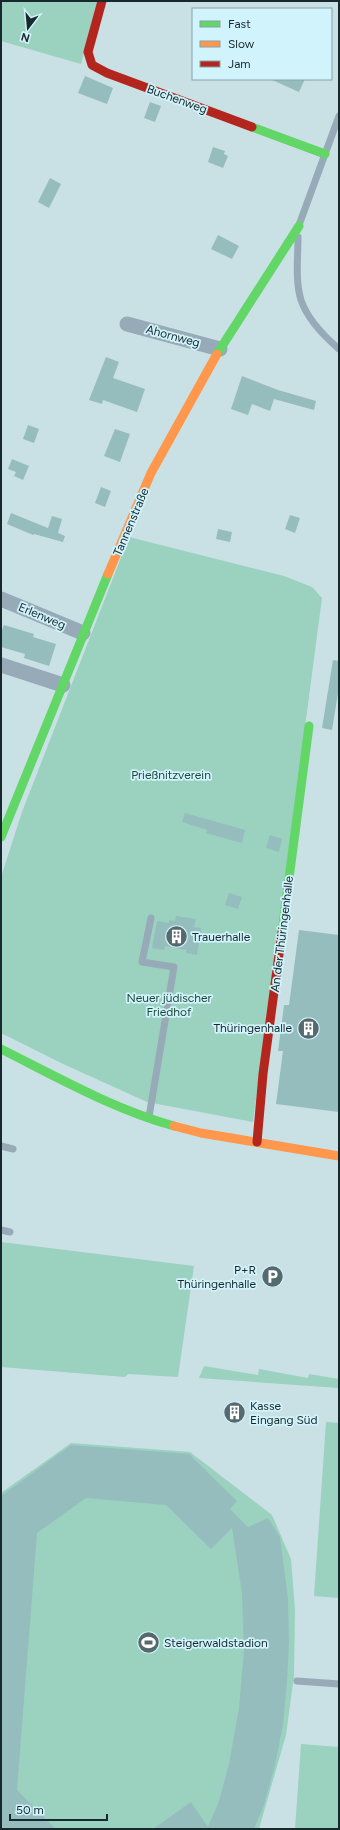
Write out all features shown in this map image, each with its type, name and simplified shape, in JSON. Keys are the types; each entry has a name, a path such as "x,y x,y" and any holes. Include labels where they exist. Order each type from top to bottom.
{"street":[{"name":"Buchenweg","path":"102,1 88,52 92,65 107,73 325,154"},
{"name":"Tannenstraße","path":"1,837 83,634 151,472 220,349 299,226"},
{"name":"Ahornweg","path":"127,324 220,349"},
{"name":"Erlenweg","path":"1,599 83,634"},
{"path":"1,665 63,685"},
{"name":"An der Thüringenhalle","path":"257,1142 264,1074 309,726"},
{"path":"1,1049 96,1097 149,1118 201,1133 339,1156"}],"lane":[{"path":"339,116 299,226 297,275 301,300 320,332 339,349"},
{"path":"149,1118 174,967 142,962 151,918"},
{"path":"1,1146 13,1149"},
{"path":"1,1230 10,1232"},
{"path":"297,1681 339,1684"}],"green space":[{"path":"1,1 98,1 81,64 1,41"},
{"name":"Prießnitzverein","path":"129,537 284,576 312,587 322,598 253,1122 147,1102 61,1063 1,1033 1,877 22,812"},
{"path":"1,1242 194,1266 178,1377 128,1374 125,1377 1,1367"},
{"path":"204,1366 258,1375 259,1369 308,1378 309,1374 339,1379 339,1388 199,1378"},
{"path":"326,1422 339,1423 339,1598 314,1596"},
{"name":"Steigerwaldstadion","path":"71,1443 190,1452 272,1515 291,1559 295,1610 294,1676 286,1735 259,1829 1,1829 1,1493"},
{"path":"301,1744 339,1747 339,1829 295,1829"}],"building":[{"path":"85,76 113,88 107,104 78,93"},
{"path":"272,80 305,80 299,92"},
{"path":"150,102 161,106 155,122 144,118"},
{"path":"213,147 225,151 224,154 228,156 223,168 208,162"},
{"path":"50,178 61,184 49,208 38,202"},
{"path":"218,235 239,246 232,259 211,249"},
{"path":"106,357 119,362 113,378 145,389 137,412 103,400 102,404 89,400"},
{"path":"242,376 278,390 316,401 314,410 274,399 270,411 252,404 248,415 231,409"},
{"path":"28,425 39,429 34,443 23,439"},
{"path":"115,429 130,434 120,462 104,456"},
{"path":"12,459 29,466 23,480 14,476 16,472 8,469"},
{"path":"101,487 111,491 105,507 95,503"},
{"path":"11,513 48,528 52,516 62,519 58,533 65,536 63,542 34,534 33,535 7,524"},
{"path":"290,515 300,518 295,533 285,529"},
{"path":"218,529 232,532 230,542 216,539"},
{"path":"4,625 34,634 33,637 56,644 49,666 24,658 25,654 1,647 1,632"},
{"path":"333,660 339,661 339,687 332,730 322,728"},
{"path":"185,813 245,830 242,843 206,833 207,830 182,822"},
{"path":"270,835 282,839 279,852 266,848"},
{"path":"229,893 242,897 238,909 225,905"},
{"name":"Trauerhalle","path":"176,916 196,919 194,927 201,928 197,955 186,953 186,950 165,946 164,950 152,948 157,921 169,923 169,920 175,921"},
{"name":"Thüringenhalle","path":"299,930 339,935 339,1112 276,1104 283,1051 278,1051 284,1005 289,1005"},
{"path":"71,1445 189,1454 237,1501 230,1509 248,1527 268,1518 280,1537 288,1599 289,1641 287,1682 283,1724 275,1765 264,1805 254,1829 153,1829 191,1802 208,1827 219,1801 229,1764 239,1708 244,1650 242,1593 232,1528 211,1549 166,1505 86,1498 37,1533 17,1790 56,1829 1,1829 1,1496"}],"traffic: fast":[{"path":"252,127 325,154"},
{"path":"217,354 299,226"},
{"path":"1,837 108,574"},
{"path":"282,932 309,726"},
{"path":"1,1049 107,1102 174,1126"}],"traffic: slow":[{"path":"108,574 151,473 217,354"},
{"path":"174,1126 201,1133 339,1156"}],"traffic: jam":[{"path":"102,1 88,52 92,65 107,73 252,127"},
{"path":"257,1142 263,1074 282,932"}],"place":[{"name":"Trauerhalle","path":"177,937"},
{"name":"Thüringenhalle","path":"308,1028"},
{"name":"P+R Thüringenhalle","path":"272,1277"},
{"name":"Kasse Eingang Süd","path":"235,1413"},
{"name":"Steigerwaldstadion","path":"148,1643"}],"park label":[{"name":"Neuer jüdischer Friedhof","path":"169,1005"}]}
